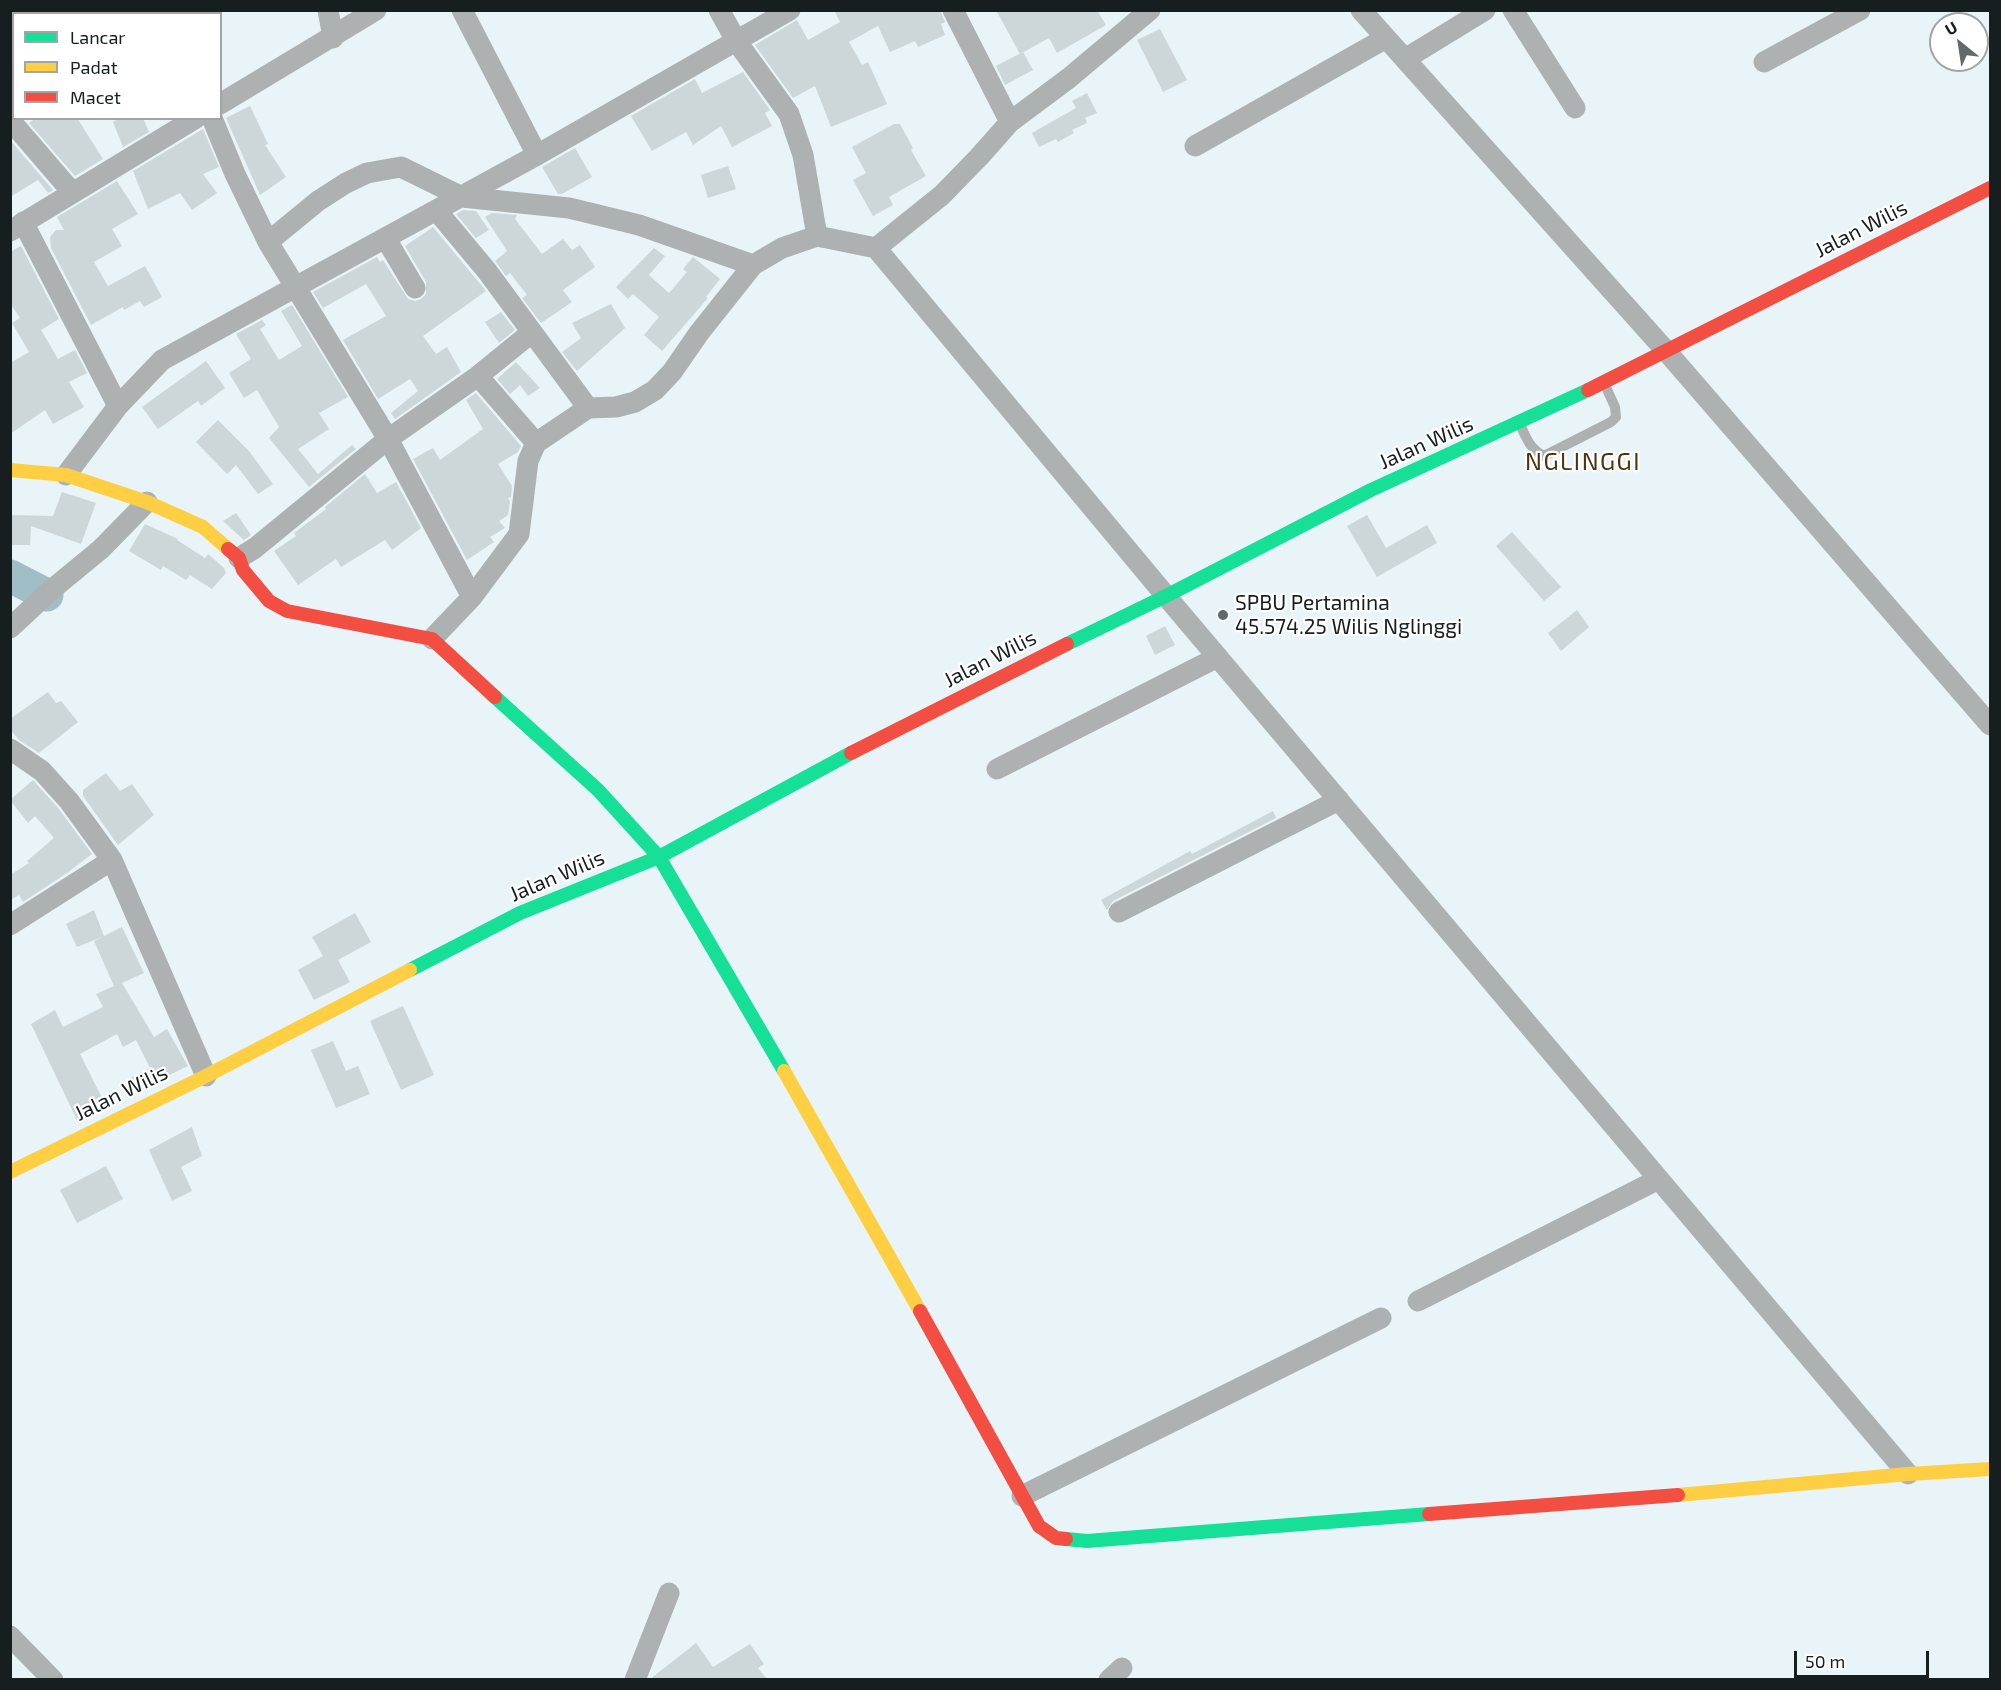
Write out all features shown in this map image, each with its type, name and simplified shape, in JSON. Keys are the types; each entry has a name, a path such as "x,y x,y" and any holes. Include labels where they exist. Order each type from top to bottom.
{"street":[{"path":"328,10 333,38"},
{"path":"222,103 376,10"},
{"path":"462,10 537,156"},
{"path":"719,10 737,42 789,114 803,155 817,236"},
{"path":"66,475 118,406 162,360 296,285 386,239 537,156 790,10"},
{"path":"952,10 1010,122"},
{"path":"876,248 942,195 1010,122 1069,78 1150,10"},
{"path":"1361,10 1667,352 1990,725"},
{"path":"1405,59 1485,10"},
{"path":"1513,10 1575,108"},
{"path":"1764,62 1860,10"},
{"path":"1195,146 1386,38"},
{"path":"10,120 72,192"},
{"path":"118,406 17,226 193,120"},
{"path":"213,120 235,174 268,242 388,440 472,597"},
{"path":"268,242 318,201 346,183 367,173 401,167 462,197 569,208 639,225 753,265"},
{"name":"Jalan Wilis","path":"10,1172 206,1076 520,913 659,857 787,786 985,684 1166,596 1371,490 1520,423 1667,352 1990,188"},
{"path":"437,211 492,277 588,408"},
{"path":"432,639 472,597 519,534 528,461 536,443 588,408 616,407 634,402 655,390 672,372 699,333 753,265 783,248 817,236 876,248 1166,596 1908,1474"},
{"path":"386,239 415,288"},
{"path":"238,558 255,548 388,440 478,376 531,333"},
{"path":"478,376 536,443"},
{"path":"10,470 66,475 147,502 204,527 238,558 253,585 277,607 303,615 432,639 598,790 659,857 758,1024 965,1390 1039,1526 1056,1538 1087,1541 1990,1469"},
{"path":"10,628 101,549 147,502"},
{"path":"997,769 1218,657"},
{"path":"11,751 42,771 69,801 112,860 206,1076"},
{"path":"1119,912 1339,800"},
{"path":"10,925 112,860"},
{"path":"1418,1301 1659,1179"},
{"path":"1022,1496 1381,1318"},
{"path":"635,1680 669,1593"},
{"path":"10,1636 54,1680"}],"lane":[{"path":"1520,423 1534,451 1544,456 1563,447 1611,422 1616,417 1615,407 1603,383"}],"building":[{"path":"834,10 940,10 945,22 941,24 945,35 918,47 915,41 890,52 878,26 849,42 862,65 868,62 887,104 831,127 815,86 793,98 755,45 797,20 808,40 840,22"},
{"path":"996,10 1097,10 1106,25 1057,53 1049,38 1020,54"},
{"path":"1160,29 1187,80 1163,92 1137,40"},
{"path":"1023,52 1033,70 1005,85 996,66"},
{"path":"743,72 770,110 765,113 772,126 732,147 721,126 693,145 686,132 652,151 631,116 695,79 702,93"},
{"path":"1087,93 1097,113 1085,118 1087,123 1072,130 1074,133 1058,142 1056,139 1039,147 1032,133 1076,108 1072,101"},
{"path":"250,106 268,144 265,145 286,177 260,195 226,118"},
{"path":"33,120 78,120 103,159 75,176 29,123"},
{"path":"144,120 149,132 123,147 113,122"},
{"path":"894,124 900,124 926,176 889,197 893,205 873,216 853,180 866,173 852,147"},
{"path":"203,129 219,167 203,174 217,193 192,210 180,193 148,209 133,171"},
{"path":"10,140 53,190 48,193 38,180 10,197"},
{"path":"575,148 592,177 558,194 542,167"},
{"path":"728,166 736,189 708,198 701,175"},
{"path":"117,181 138,214 112,229 122,246 94,262 108,286 145,266 162,297 144,307 140,301 124,310 123,307 91,325 51,248 50,237 56,230 64,230 57,217"},
{"path":"463,210 476,211 489,230 476,238 456,214"},
{"path":"492,213 517,215 515,219 542,254 563,239 572,250 580,245 595,267 563,290 572,302 541,323 522,298 527,295 510,273 506,276 495,261 507,251 485,217"},
{"path":"433,227 486,291 423,336 436,354 447,347 461,372 395,419 391,413 418,391 410,379 378,399 343,340 386,316 366,284 323,308 313,292 377,257 380,262 383,260 408,299 415,301 421,299 426,294 426,282 405,246"},
{"path":"21,246 59,319 41,330 58,359 75,350 87,373 69,382 84,407 53,424 45,410 10,434 10,363 29,352 12,323 20,318 10,303 10,252"},
{"path":"654,248 665,256 649,275 669,293 687,272 683,269 693,257 720,279 706,297 708,298 662,351 644,335 659,317 633,294 628,299 616,287"},
{"path":"611,304 625,328 577,371 562,352 581,338 572,323"},
{"path":"292,305 348,397 319,413 329,429 298,449 318,474 352,445 356,449 309,487 269,438 279,427 257,390 244,398 229,373 251,359 236,334 262,320 266,325 260,329 279,360 302,346 281,311"},
{"path":"501,312 515,330 499,343 485,322"},
{"path":"206,361 225,388 201,406 198,401 158,429 142,407"},
{"path":"516,362 540,388 528,396 520,385 510,394 497,379"},
{"path":"476,393 521,446 518,452 498,464 512,486 511,497 508,498 510,502 508,515 499,521 505,528 490,537 494,542 467,560 413,459 433,448 440,460 483,429 466,400"},
{"path":"218,420 249,451 273,484 258,494 236,465 227,474 196,442"},
{"path":"365,474 377,493 396,482 421,528 392,550 385,540 341,567 336,559 298,585 274,551 296,536 294,533 326,509 325,507"},
{"path":"62,492 96,503 81,544 31,526 30,545 10,545 10,515 53,516"},
{"path":"236,513 251,535 244,540 223,521"},
{"path":"1367,515 1386,548 1427,525 1437,543 1377,577 1347,526"},
{"path":"145,524 178,539 205,558 208,554 224,568 226,573 212,589 190,575 186,580 163,566 161,570 129,551"},
{"path":"1512,532 1561,587 1544,601 1496,546"},
{"path":"1577,610 1589,627 1561,651 1548,633"},
{"path":"1165,626 1175,645 1155,655 1146,636"},
{"path":"48,692 56,703 61,701 78,722 39,753 19,740 10,729 10,719"},
{"path":"106,773 120,791 132,784 154,815 118,845 83,796 83,790"},
{"path":"33,780 59,809 92,854 23,902 19,895 10,900 10,875 29,863 27,861 54,838 35,816 28,823 10,800"},
{"path":"1273,811 1276,818 1113,901 1107,910 1101,900 1190,851 1192,854"},
{"path":"94,910 104,936 77,947 66,924"},
{"path":"355,913 371,942 338,960 350,982 314,1000 298,970 323,956 312,937"},
{"path":"122,927 144,973 122,983 154,1037 167,1029 188,1066 132,1093 126,1080 150,1068 136,1040 123,1047 117,1034 80,1054 106,1106 77,1120 31,1024 55,1010 63,1027 103,1007 96,994 114,986 94,941"},
{"path":"403,1006 434,1075 401,1090 370,1021"},
{"path":"333,1041 346,1071 358,1066 370,1094 336,1108 311,1050"},
{"path":"192,1127 202,1156 181,1167 192,1191 172,1201 149,1150"},
{"path":"106,1166 123,1199 77,1223 60,1190"},
{"path":"696,1643 713,1667 750,1644 764,1664 758,1668 768,1680 649,1680"}],"waterway":[{"path":"10,576 47,595"}],"traffic: fast":[{"path":"1067,644 1166,596 1371,490 1588,390"},
{"path":"495,697 598,790 659,857 784,1071"},
{"path":"410,970 520,913 659,857 851,753"},
{"path":"1066,1539 1087,1541 1429,1514"}],"traffic: slow":[{"path":"10,470 66,475 147,502 203,527 228,549"},
{"path":"10,1172 206,1076 410,970"},
{"path":"784,1071 920,1311"},
{"path":"1678,1495 1908,1474 1990,1469"}],"traffic: jam":[{"path":"1588,390 1990,188"},
{"path":"228,549 239,558 243,570 269,601 287,611 432,639 495,697"},
{"path":"851,753 1067,644"},
{"path":"920,1311 1039,1526 1056,1538 1066,1539"},
{"path":"1429,1514 1678,1495"}],"place":[{"name":"SPBU Pertamina 45.574.25 Wilis Nglinggi","path":"1223,615"}],"district":[{"name":"NGLINGGI","path":"1583,462"}]}
